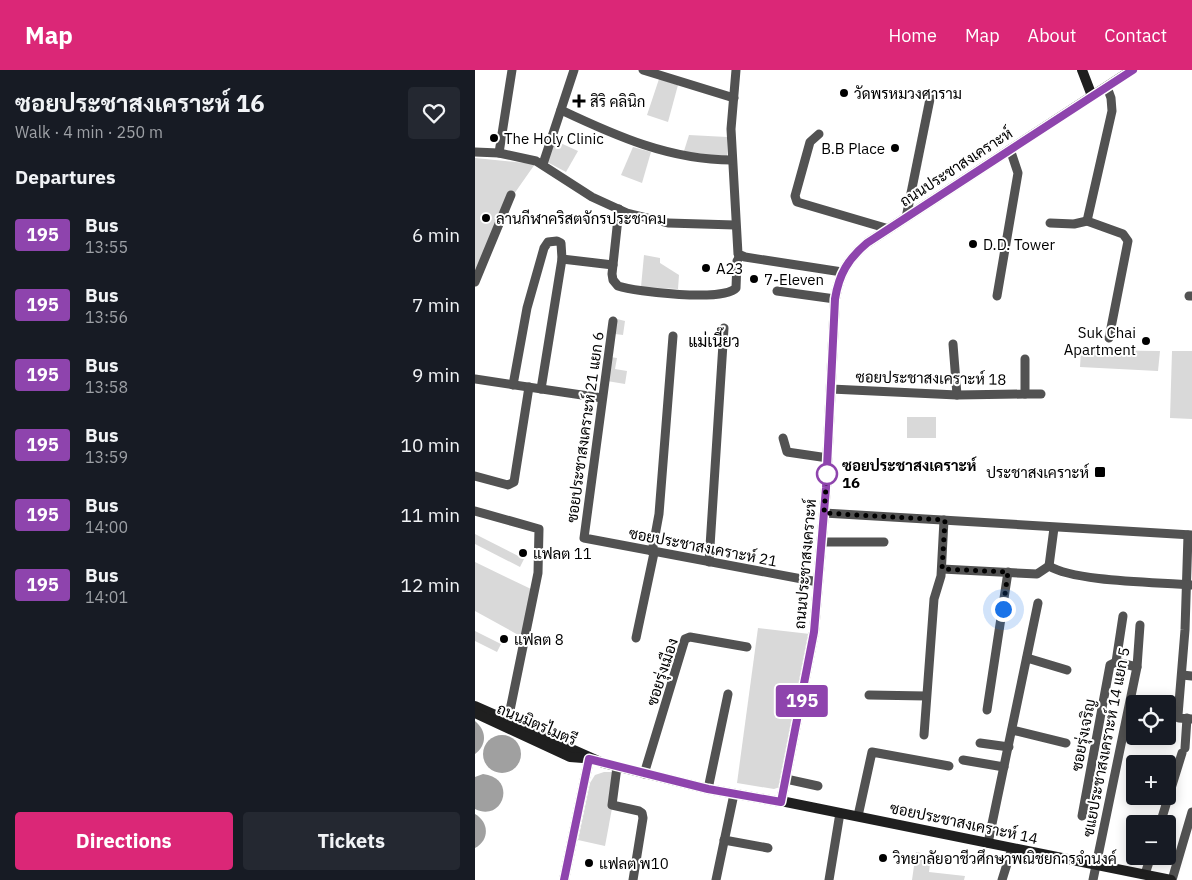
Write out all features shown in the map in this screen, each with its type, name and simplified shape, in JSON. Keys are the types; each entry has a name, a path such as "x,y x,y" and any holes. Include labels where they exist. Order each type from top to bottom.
{"main road":[{"path":"1082,70 1092,96"},
{"name":"ถนนประชาสงเคราะห์","path":"781,801 812,648 828,458 835,299 842,272 858,250 1133,70"},
{"path":"475,706 506,723"},
{"name":"ถนนมิตรไมตรี","path":"475,714 506,723 570,757 589,759"},
{"path":"564,880 589,759 708,789 781,801"},
{"name":"ซอยประชาสงเคราะห์ 14","path":"781,801 1171,880"}],"street":[{"path":"499,153 512,70"},
{"path":"543,164 574,70"},
{"path":"643,70 734,98"},
{"path":"737,70 732,160 737,250 741,256 842,272"},
{"path":"1087,221 1112,111 1111,98 1107,87"},
{"path":"906,218 931,94"},
{"path":"561,110 618,137 655,149 707,160 732,160"},
{"path":"819,134 810,142 795,196 797,202 889,229"},
{"path":"997,296 1018,173 1010,150"},
{"path":"475,152 499,153 543,164 592,197 619,209 668,223 735,225"},
{"path":"475,282 511,195"},
{"path":"619,209 613,280 618,286 623,288 657,293 709,295 728,293 735,290 737,262 741,256"},
{"path":"1050,223 1074,224 1087,221 1123,234 1127,241 1109,338"},
{"path":"513,385 527,308 544,248 549,242 557,241 561,243 562,259 541,389"},
{"path":"562,259 613,265"},
{"path":"777,290 835,299"},
{"name":"ซอยประชาสงเคราะห์ 21 แยก 6","path":"584,538 613,320"},
{"path":"709,562 724,328"},
{"path":"636,638 659,514 673,336"},
{"path":"953,344 957,395"},
{"name":"ซอยประชาสงเคราะห์ 18","path":"831,389 957,395 1025,394 1025,359"},
{"path":"475,379 602,398"},
{"path":"475,476 508,485 514,482 529,387"},
{"path":"1025,394 1041,394"},
{"path":"783,438 787,452 828,458"},
{"path":"475,511 539,529 538,573 506,723"},
{"path":"824,513 1190,535 1188,630 1178,715 1179,718 1189,719 1183,751 1163,815"},
{"path":"924,735 934,599 942,569 945,520"},
{"path":"942,569 1037,574 1049,566 1054,528"},
{"name":"ซอยประชาสงเคราะห์ 21","path":"584,538 818,582"},
{"path":"822,542 884,542"},
{"path":"1049,566 1059,572 1096,578 1190,584"},
{"path":"987,710 1008,572"},
{"path":"988,843 1038,603"},
{"name":"ซอยรุ่งเจริญ","path":"1082,816 1111,665 1116,662 1123,616"},
{"name":"ซแยประชาสงเคราะห์ 14 แยก 5","path":"1093,880 1137,667 1140,625"},
{"name":"ซอยรุ่งเมือง","path":"644,774 685,639 690,637 747,646"},
{"path":"1027,658 1067,670"},
{"path":"1116,662 1137,667"},
{"path":"1182,675 1192,676"},
{"path":"708,789 728,694"},
{"path":"869,695 926,696"},
{"path":"1012,730 1066,742"},
{"path":"980,743 1009,747"},
{"path":"858,816 872,752 949,766"},
{"path":"963,760 1004,767"},
{"path":"617,767 612,805 639,811 642,813 643,818 633,880"},
{"path":"786,779 818,786"},
{"path":"716,880 734,794"},
{"path":"829,880 840,812"},
{"path":"1171,880 1192,812"},
{"path":"724,840 768,848"},
{"path":"1002,880 1012,848"},
{"path":"1145,874 1148,865"}],"shaded area":[{"path":"659,79 678,85 668,122 647,115"},
{"path":"689,135 727,137 727,156 705,157 684,151"},
{"path":"556,141 578,151 566,172 547,162 547,157"},
{"path":"633,147 651,152 642,183 621,175"},
{"name":"ลานกีฬาคริสตจักรประชาคม","path":"475,158 535,164 514,194 475,273"},
{"path":"644,255 660,258 660,263 679,275 678,289 641,287"},
{"path":"617,319 625,321 623,335 615,334"},
{"path":"1081,350 1160,351 1158,371 1080,367"},
{"path":"1172,351 1192,351 1192,419 1170,418"},
{"path":"610,357 617,358 615,369 627,371 625,384 607,381"},
{"path":"907,417 936,417 936,438 907,438"},
{"path":"475,534 524,559 520,567 475,544"},
{"path":"475,562 531,589 522,637 475,611"},
{"path":"758,628 810,634 780,787 774,789 737,783"},
{"path":"475,631 501,644 497,652 475,641"},
{"path":"475,721 482,729 484,738 482,746 475,754"},
{"path":"502,735 515,741 521,754 515,767 502,773 489,767 483,754 489,741"},
{"path":"613,772 613,803 605,846 578,840 590,783 595,775"},
{"path":"483,774 494,777 500,783 503,791 503,798 499,805 493,810 485,812 475,809 475,777"},
{"path":"475,814 480,817 486,831 480,845 475,848"},
{"path":"916,852 931,855 929,872 965,876 964,880 912,880"}],"bus line":[{"name":"195","path":"564,880 589,759 708,789 781,802 814,632 826,488 835,299 840,275 850,259 867,243 1133,70"}],"place":[{"name":"วัดพรหมวงศาราม","path":"844,93"},
{"name":"สิริ คลินิก","path":"579,101"},
{"name":"The Holy Clinic","path":"494,138"},
{"name":"B.B Place","path":"895,148"},
{"name":"ลานกีฬาคริสตจักรประชาคม","path":"486,218"},
{"name":"D.D. Tower","path":"973,244"},
{"name":"A23","path":"706,268"},
{"name":"7-Eleven","path":"754,279"},
{"name":"Suk Chai Apartment","path":"1146,341"},
{"name":"ประชาสงเคราะห์","path":"1100,472"},
{"name":"ซอยประชาสงเคราะห์ 16","path":"827,474"},
{"name":"แฟลต 11","path":"523,553"},
{"name":"แฟลต 8","path":"504,639"},
{"name":"วิทยาลัยอาชีวศึกษาพณิชยการจำนงค์","path":"883,858"},
{"name":"แฟลต พ10","path":"589,863"}],"district":[{"name":"แม่เนี๊ยว","path":"714,341"}],"route":[{"path":"827,474 824,513 945,520 942,569 1008,572 1003,609"}]}
